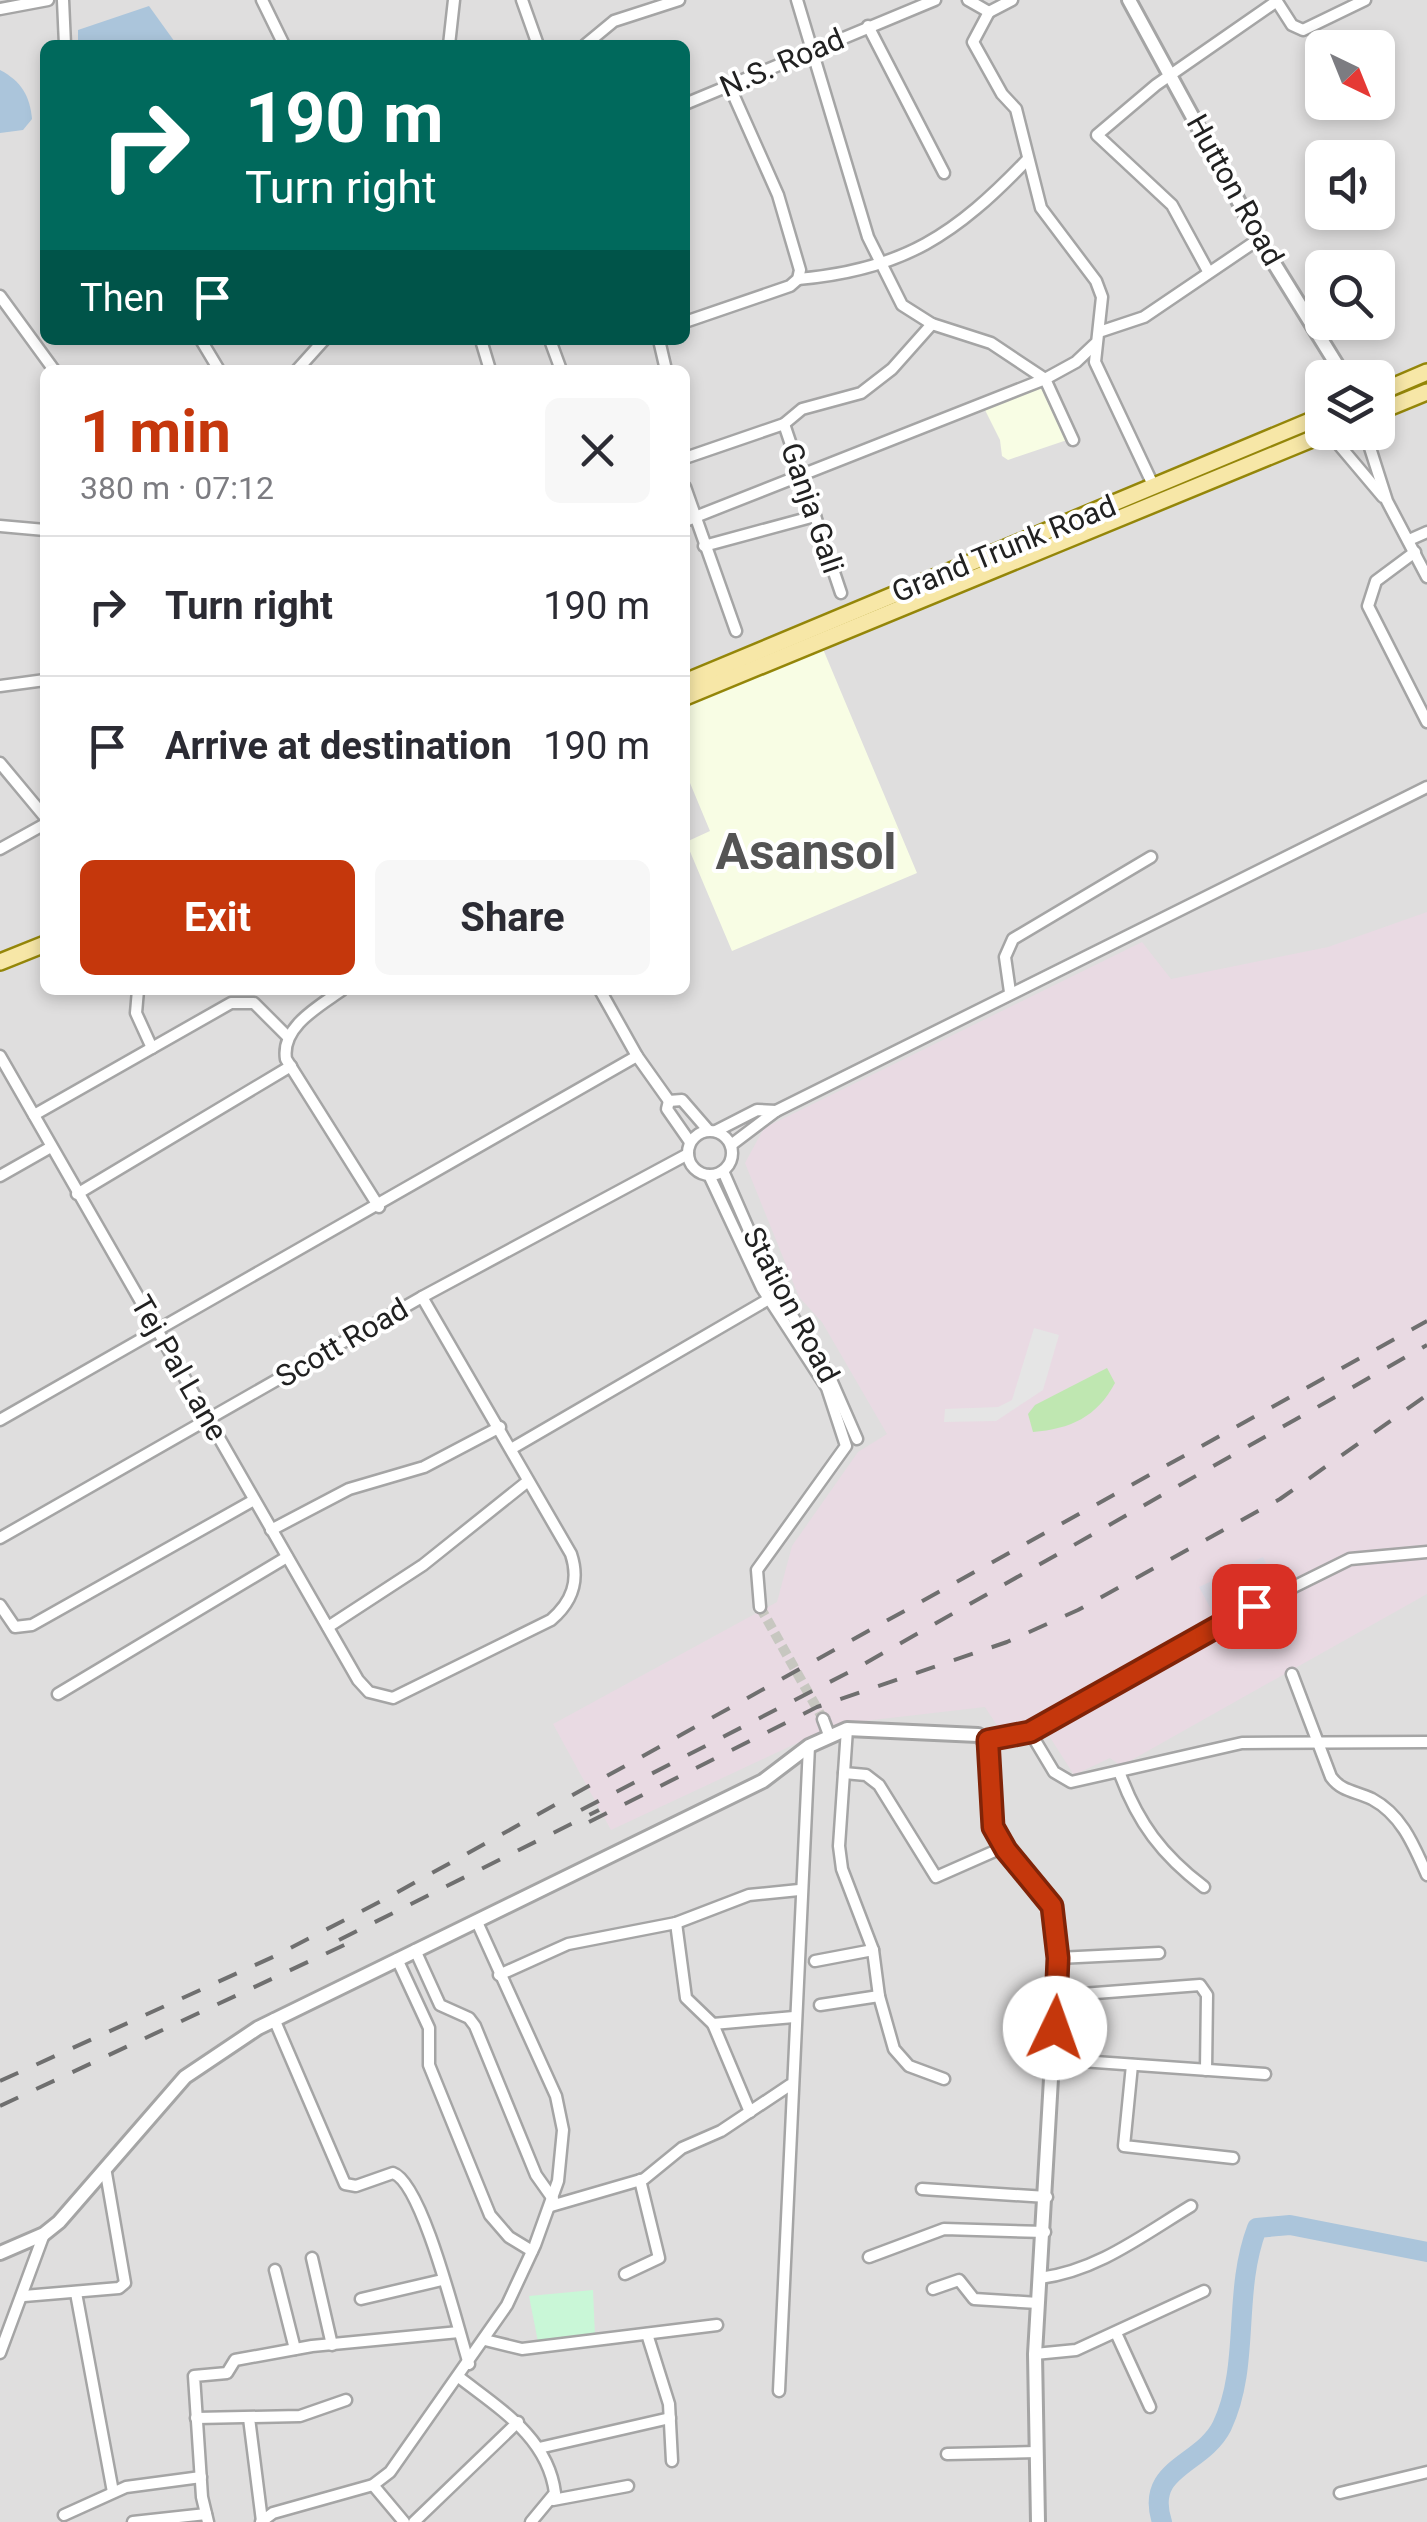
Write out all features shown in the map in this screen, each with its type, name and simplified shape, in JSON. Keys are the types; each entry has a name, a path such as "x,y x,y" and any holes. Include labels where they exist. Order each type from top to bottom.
{"main road":[{"path":"1395,385 1427,372"},
{"path":"1395,405 1427,392"},
{"name":"Grand Trunk Road","path":"690,680 1305,423"},
{"path":"690,695 1305,442"},
{"path":"0,962 40,946"}],"street":[{"path":"0,10 48,0"},
{"path":"63,0 65,40"},
{"path":"262,0 282,40"},
{"path":"450,40 454,0"},
{"path":"522,0 536,40"},
{"path":"591,40 614,21 679,0"},
{"path":"797,0 809,50 879,261 902,304 932,324 991,344 1044,379 1073,440"},
{"name":"N.S. Road","path":"690,102 935,0"},
{"path":"968,0 990,12"},
{"path":"1012,0 990,12 974,42 1002,94 1016,109 1041,208 1096,281 1102,297 1097,338 1100,381 1154,488"},
{"name":"Hutton Road","path":"1129,0 1259,239 1333,360"},
{"path":"1208,272 1172,205 1097,135 1172,74 1276,1 1292,26 1303,30 1364,0"},
{"path":"868,26 944,173"},
{"path":"729,85 778,195 798,279"},
{"path":"690,320 790,286 798,279 842,274 917,252 969,219 1028,160"},
{"path":"690,520 1044,379 1076,362 1097,338 1144,317 1259,239"},
{"path":"0,296 50,365"},
{"path":"690,456 784,424 802,409 848,398 874,384 932,324"},
{"path":"302,365 320,345"},
{"name":"Ganja Gali","path":"784,424 841,593"},
{"path":"1344,450 1387,502 1427,577"},
{"path":"1371,450 1387,502"},
{"path":"704,546 815,516"},
{"path":"690,522 704,546 736,630"},
{"path":"0,526 40,530"},
{"path":"1409,540 1427,532"},
{"path":"1416,552 1376,581 1368,592 1368,606 1427,722"},
{"path":"0,686 40,681"},
{"path":"0,763 40,815"},
{"path":"731,1146 776,1111 1427,788"},
{"path":"0,850 40,824"},
{"path":"1010,992 1005,957 1013,939 1151,857"},
{"path":"138,995 136,1014 152,1048"},
{"path":"336,995 287,1036 284,1049 378,1207"},
{"path":"603,995 637,1056 669,1101 667,1109 689,1148 696,1170 709,1175 723,1171 732,1160 731,1146 682,1100 669,1101"},
{"path":"34,1114 243,1000 254,1004 287,1036"},
{"name":"Tej Pal Lane","path":"0,1056 358,1680 378,1696 405,1696 561,1611 574,1589 575,1566 528,1481"},
{"path":"0,1420 637,1056"},
{"path":"78,1194 291,1066"},
{"path":"689,1148 712,1131 756,1110 776,1111"},
{"path":"0,1176 51,1147"},
{"name":"Scott Road","path":"0,1538 689,1148"},
{"name":"Station Road","path":"723,1171 772,1283 830,1376 852,1442"},
{"name":"Station Road","path":"709,1175 769,1299 827,1388 852,1442"},
{"path":"328,1627 424,1565 528,1481 422,1297"},
{"path":"511,1449 769,1299"},
{"path":"271,1530 349,1489 424,1467 500,1427"},
{"path":"760,1607 755,1582 763,1560 852,1442"},
{"path":"0,1606 10,1624 26,1627 254,1500"},
{"path":"0,2252 44,2234 106,2172 185,2077 274,2019 762,1781 828,1735 846,1729 967,1734 988,1740 1030,1732 1152,1662 1350,1559 1427,1552"},
{"path":"58,1694 287,1557"},
{"path":"1292,1674 1337,1786 1370,1798 1398,1821 1427,1874"},
{"path":"824,1719 828,1735"},
{"path":"846,1729 839,1858 873,1950 878,1996 900,2060 944,2080"},
{"path":"1030,1732 1062,1779 1071,1782 1120,1774 1242,1743 1427,1742"},
{"path":"988,1740 993,1827 1004,1847 1047,1894 1055,1918 1058,1958 1035,2354 1038,2522"},
{"path":"779,2391 808,1746"},
{"path":"844,1773 866,1775 879,1785 936,1877 1004,1847"},
{"path":"1120,1774 1134,1812 1164,1854 1204,1887"},
{"path":"499,1975 568,1944 676,1923 727,1901 799,1890"},
{"path":"249,2418 261,2521 373,2485 400,2461 460,2378 532,2252 552,2203 562,2150 560,2111 477,1922"},
{"path":"676,1923 686,1998 714,2024 750,2112"},
{"path":"415,1950 440,2005 469,2018 475,2026 536,2175 552,2203"},
{"path":"815,1960 873,1950"},
{"path":"1058,1958 1159,1953"},
{"path":"396,1959 429,2028 429,2065 490,2214 509,2237 532,2252"},
{"path":"1056,1996 1200,1985 1207,1995 1206,2070"},
{"path":"820,2005 878,1996"},
{"path":"714,2024 794,2017"},
{"path":"274,2019 345,2184 356,2186 393,2173 403,2177 426,2227 468,2364"},
{"path":"1053,2059 1265,2074"},
{"path":"1132,2065 1124,2146 1233,2158"},
{"path":"552,2203 640,2180 682,2148 750,2112 790,2085"},
{"path":"24,2296 119,2288 126,2278 106,2172"},
{"path":"626,2274 659,2258 640,2180"},
{"path":"922,2189 1047,2197"},
{"path":"1040,2278 1070,2274 1093,2265 1191,2206"},
{"path":"869,2257 944,2229 1045,2232"},
{"path":"0,2353 44,2234"},
{"path":"312,2258 332,2345"},
{"path":"275,2270 295,2349"},
{"path":"361,2299 442,2280"},
{"path":"933,2289 959,2280 974,2299 1038,2303"},
{"path":"1035,2354 1068,2352 1204,2291"},
{"path":"76,2293 112,2492"},
{"path":"485,2340 522,2350 717,2324"},
{"path":"133,2522 207,2518 200,2477 194,2376 223,2374 235,2360 295,2349 458,2332"},
{"path":"1116,2333 1150,2407"},
{"path":"647,2334 670,2418 672,2461"},
{"path":"460,2378 518,2422 539,2448 554,2486 553,2500"},
{"path":"196,2418 300,2416 346,2400"},
{"path":"539,2448 670,2418"},
{"path":"414,2522 518,2422"},
{"path":"947,2454 1036,2452"},
{"path":"1340,2493 1427,2472"},
{"path":"64,2515 112,2492 146,2482 200,2477"},
{"path":"373,2485 404,2522"},
{"path":"531,2522 553,2500 628,2486"}],"shaded area":[{"name":"Asansol","path":"0,0 1427,0 1427,2522 0,2522"},
{"path":"1042,384 1067,440 1008,460 1002,456 1000,440 984,408"},
{"path":"823,649 917,873 732,951 690,851 690,840 710,831 690,783 690,705"},
{"path":"1427,912 1427,1594 1121,1766 1110,1758 1074,1775 1039,1720 1002,1733 985,1707 838,1724 611,1830 553,1724 777,1602 792,1546 858,1452 887,1434 822,1322 799,1297 745,1163 764,1128 1142,942 1171,979 1328,947"},
{"path":"1034,1328 1059,1335 1043,1390 996,1421 944,1422 945,1409 998,1407 1012,1400"},
{"path":"1263,1557 1268,1567 1257,1573 1257,1581 1264,1593 1235,1608 1232,1603 1212,1611 1199,1587"}],"green space":[{"path":"1107,1368 1115,1383 1091,1413 1059,1428 1033,1432 1028,1414 1035,1405"},
{"path":"593,2290 595,2336 538,2342 529,2296"}],"water":[{"path":"149,6 173,40 78,40 78,30"},
{"path":"0,70 14,79 27,96 32,119 23,130 0,133"}],"waterway":[{"path":"1162,2522 1161,2489 1178,2468 1213,2439 1231,2402 1245,2278 1257,2228 1290,2225 1427,2252"}],"tunnel":[{"path":"760,1607 823,1719"}],"railway":[{"path":"0,2081 275,1956 387,1898 1427,1321"},
{"path":"581,1810 855,1669 1427,1345"},
{"path":"589,1822 817,1707 1007,1642 1078,1610 1280,1499 1427,1395"},
{"path":"339,1940 599,1810"},
{"path":"0,2106 357,1939"}],"district":[{"name":"Asansol","path":"806,851"}],"route":[{"path":"1055,2028 1055,1918 1047,1894 1006,1850 993,1827 992,1751 988,1740 1030,1732 1066,1708 1254,1606"}]}
